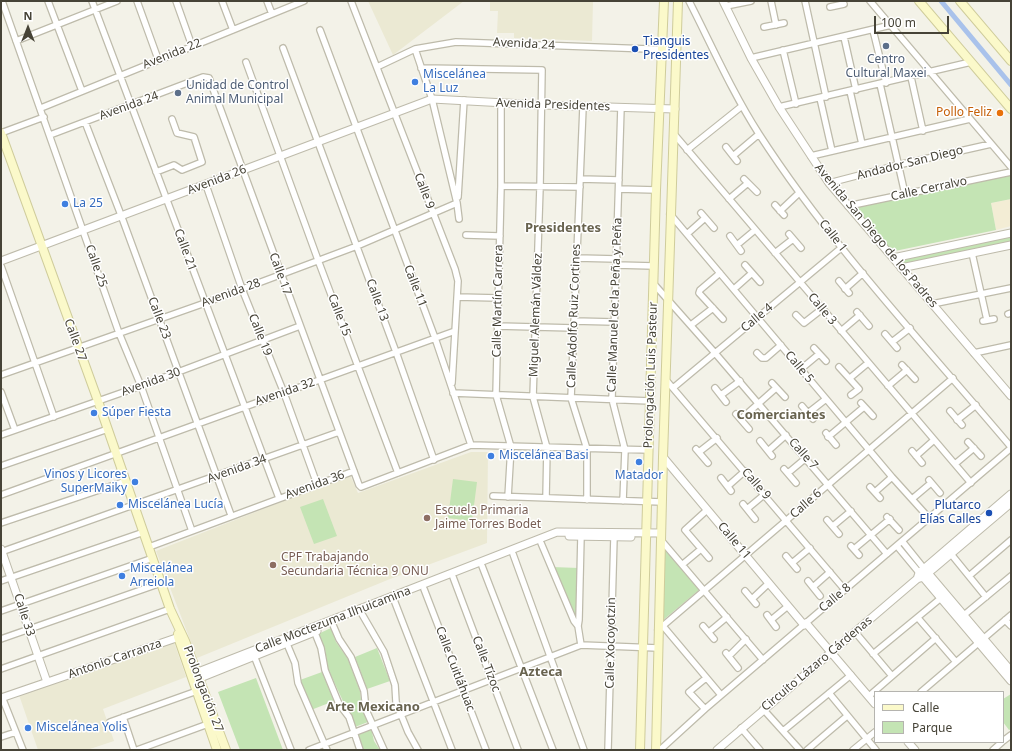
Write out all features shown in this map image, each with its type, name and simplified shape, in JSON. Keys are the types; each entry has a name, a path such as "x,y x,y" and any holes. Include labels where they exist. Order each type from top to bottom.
{"main road":[{"name":"Prolongación Luis Pasteur","path":"640,750 653,283 664,1"},
{"name":"Prolongación Luis Pasteur","path":"656,750 658,648 661,628 661,537 670,214 678,1"},
{"path":"919,1 1011,109"},
{"path":"960,1 1011,61"},
{"path":"992,85 1011,102"},
{"name":"Calle 27","path":"1,133 149,547"},
{"name":"Prolongación 27","path":"149,547 195,677 226,750"},
{"name":"Prolongación 27","path":"195,677 197,691 217,750"}],"street":[{"path":"48,1 58,24 82,91"},
{"name":"Calle 21","path":"92,1 264,460 280,498"},
{"path":"16,41 117,1"},
{"path":"136,1 158,59"},
{"path":"176,1 192,46"},
{"path":"222,1 233,30"},
{"path":"267,1 272,14"},
{"name":"Avenida 22","path":"41,108 158,59 304,1"},
{"name":"Calle 9","path":"351,1 432,214 456,269 458,281 452,390"},
{"name":"Calle 1","path":"689,1 742,106 799,193 841,248 1011,448"},
{"path":"725,4 751,1"},
{"path":"771,1 776,25"},
{"path":"805,1 814,44 832,151"},
{"path":"870,1 1011,167"},
{"path":"830,7 836,3 844,4"},
{"name":"Calle 25","path":"2,4 41,108 119,333 140,386 192,531"},
{"name":"Avenida San Diego de los Padres","path":"725,4 751,58 779,108 829,183 1011,396"},
{"path":"764,27 784,23"},
{"path":"751,58 891,25"},
{"name":"Calle 11","path":"320,30 435,338 471,446"},
{"path":"873,30 892,138 905,194"},
{"path":"844,36 856,90"},
{"name":"Avenida 24","path":"377,67 415,49 436,44 475,42 677,50"},
{"name":"Calle 13","path":"283,48 396,352 434,460"},
{"path":"415,49 432,99 457,203 459,219"},
{"path":"783,50 796,104"},
{"name":"Calle 15","path":"246,62 398,473"},
{"path":"779,108 971,62"},
{"name":"Miguel Alemán Váldez","path":"421,68 542,70 540,187 533,397 547,448 546,498"},
{"name":"Avenida 24","path":"50,135 131,106 203,77 208,77"},
{"name":"Calle 17","path":"208,77 280,275 354,471"},
{"path":"911,77 924,131"},
{"path":"850,91 862,144"},
{"name":"Avenida 26","path":"1,260 432,99"},
{"name":"Avenida Presidentes","path":"432,99 583,107 675,109"},
{"path":"457,203 464,100"},
{"name":"Calle Martín Carrera","path":"501,103 501,186 496,395 511,447 508,497"},
{"path":"687,150 742,106"},
{"name":"Calle Adolfo Ruiz Cortines","path":"583,107 571,398 587,449 587,500"},
{"name":"Calle Manuel de la Peña y Peña","path":"621,107 612,399 625,450 623,501"},
{"path":"1,133 44,117"},
{"path":"156,172 174,165 182,170 202,162 194,137 191,135 179,134 172,119"},
{"path":"811,156 970,120"},
{"name":"Calle 23","path":"85,122 121,215 158,319 179,371 231,515"},
{"name":"Calle 3","path":"674,134 971,483"},
{"path":"726,147 735,158 759,134"},
{"name":"Andador San Diego","path":"829,183 898,165 991,144"},
{"name":"Calle Cerralvo","path":"848,206 1011,172"},
{"path":"580,179 619,180"},
{"path":"728,199 746,181 757,192"},
{"name":"Calle 19","path":"206,184 242,289 284,393 317,484"},
{"path":"501,186 580,187"},
{"path":"619,189 656,190"},
{"path":"775,205 782,213 799,193"},
{"name":"Avenida 28","path":"1,375 205,303 357,246 457,203"},
{"path":"701,213 714,228"},
{"name":"Calle 5","path":"670,214 892,477 929,518"},
{"path":"687,234 705,218"},
{"path":"737,245 755,230"},
{"path":"893,258 1011,233"},
{"path":"789,234 801,248"},
{"path":"466,235 500,236"},
{"path":"730,236 741,251"},
{"path":"775,254 793,239"},
{"path":"902,268 1011,245"},
{"name":"Calle 4","path":"673,388 841,248"},
{"path":"972,253 982,294 985,321 994,319"},
{"path":"577,258 654,266"},
{"path":"745,265 760,282"},
{"path":"1,266 54,417"},
{"path":"720,273 699,292 723,319"},
{"path":"734,289 752,273"},
{"path":"839,281 847,291 863,273"},
{"name":"Calle 7","path":"653,283 668,298 829,484 887,554"},
{"path":"932,304 1011,288"},
{"path":"457,297 498,298"},
{"path":"691,325 713,308"},
{"path":"796,315 804,323 822,309"},
{"path":"841,331 859,314 869,326"},
{"path":"574,321 614,322"},
{"name":"Avenida 30","path":"1,435 140,386 300,326"},
{"path":"497,326 574,328"},
{"path":"892,342 910,328"},
{"name":"Avenida 32","path":"1,495 455,331"},
{"path":"885,334 897,348"},
{"path":"757,353 762,358 766,358 781,345"},
{"path":"974,353 1011,345"},
{"path":"814,348 826,361"},
{"path":"801,369 819,354"},
{"path":"850,378 868,363"},
{"path":"902,365 915,379"},
{"path":"838,367 859,389 851,395"},
{"path":"888,386 907,370"},
{"name":"Calle 6","path":"661,628 953,378"},
{"name":"Calle 9","path":"666,380 765,494 845,590"},
{"path":"721,395 740,381"},
{"path":"741,419 759,403 774,385 785,397"},
{"path":"715,388 726,402"},
{"path":"452,390 496,395 650,401"},
{"path":"1,392 15,430"},
{"path":"808,413 826,398"},
{"path":"836,445 827,435 846,422 863,405 873,416"},
{"path":"957,420 976,405"},
{"path":"802,406 813,419"},
{"path":"950,412 962,425"},
{"path":"736,414 749,429"},
{"path":"1,466 108,429"},
{"name":"Avenida 34","path":"1,551 264,460 339,432"},
{"path":"768,450 786,435"},
{"path":"708,463 698,451 717,438"},
{"path":"922,463 914,454 934,440"},
{"path":"760,441 772,456"},
{"path":"968,442 981,456"},
{"path":"471,446 649,450"},
{"name":"Avenida 36","path":"149,547 231,515 354,471 362,487 471,446"},
{"path":"955,464 974,448"},
{"name":"Calle 8","path":"660,750 721,695 1011,448"},
{"name":"Calle 11","path":"663,457 788,606 831,652 874,703"},
{"path":"796,483 786,471 806,458"},
{"path":"721,478 729,488 745,471"},
{"path":"874,492 892,477"},
{"path":"1,523 126,481"},
{"path":"912,499 930,482 940,493"},
{"path":"870,487 880,498"},
{"path":"755,519 745,507 765,494"},
{"name":"Circuito Lázaro Cárdenas","path":"717,750 922,574 1011,494"},
{"path":"493,496 662,502"},
{"name":"Circuito Lázaro Cárdenas","path":"922,574 951,554 1011,503"},
{"path":"707,510 685,530 709,558"},
{"path":"833,526 851,511"},
{"path":"859,555 853,548 871,535 888,518 899,530"},
{"path":"828,520 839,534"},
{"path":"1,581 144,532"},
{"name":"Calle Moctezuma Ilhuicamina","path":"195,677 557,532 646,535 661,537"},
{"name":"Calle Moctezuma Ilhuicamina","path":"254,654 287,644 314,630 333,625 360,611 424,589 562,535 614,537 646,535"},
{"path":"581,536 578,626 581,645"},
{"name":"Calle Xocoyotzin","path":"608,750 614,537"},
{"path":"661,537 763,660"},
{"path":"969,576 1011,540"},
{"path":"902,542 922,574 964,615 981,641 1011,681"},
{"path":"541,543 574,621 578,626"},
{"path":"897,546 941,598 1011,671"},
{"path":"792,563 810,548"},
{"path":"683,564 701,549"},
{"name":"Calle 33","path":"1,551 47,682"},
{"path":"513,554 549,657 584,750"},
{"path":"951,554 986,596"},
{"path":"786,556 797,569"},
{"path":"1,611 153,558"},
{"path":"482,566 553,750"},
{"path":"812,587 830,572"},
{"path":"964,615 1011,576"},
{"name":"Calle Tízoc","path":"453,577 518,750"},
{"path":"808,581 820,596"},
{"path":"1,639 161,583"},
{"path":"752,598 769,583"},
{"name":"Calle Cuitláhuac","path":"424,589 486,750"},
{"path":"745,591 756,604"},
{"path":"873,654 941,598"},
{"path":"394,600 452,750"},
{"path":"776,627 769,618 788,606"},
{"path":"1,669 170,609"},
{"path":"360,611 384,652 395,685 396,702 400,715 418,750"},
{"path":"922,691 1011,615"},
{"path":"709,632 727,617"},
{"path":"918,618 956,662"},
{"path":"1005,620 1011,626"},
{"path":"333,625 339,639 351,657 364,691 366,710 384,750"},
{"path":"703,626 714,639"},
{"path":"661,628 721,695"},
{"path":"314,630 321,648 325,670 339,704 349,717 360,750"},
{"path":"855,632 892,676"},
{"name":"Antonio Carranza","path":"2,697 180,634"},
{"path":"868,696 936,638"},
{"path":"738,668 727,654 746,639"},
{"path":"287,644 295,663 298,683 327,750"},
{"path":"308,750 581,645 658,648"},
{"path":"254,654 291,750"},
{"path":"783,731 851,675"},
{"path":"704,710 689,692 706,678"},
{"path":"110,722 197,691"},
{"path":"829,693 876,750"},
{"path":"2,697 23,750"},
{"path":"763,709 800,750"},
{"path":"807,750 847,716"},
{"path":"123,717 136,750 208,724"},
{"path":"741,728 760,750"},
{"path":"1,737 16,732"},
{"path":"854,750 874,733"},
{"path":"993,750 1002,743"}],"shaded area":[{"path":"368,1 464,1 393,55"},
{"path":"490,1 593,1 592,41 514,38 514,33 497,33 498,11 490,11"},
{"path":"1011,199 1011,226 996,230 991,203"},
{"name":"CPF Trabajando Secundaria Técnica 9 ONU","path":"471,452 488,452 487,543 390,579 197,658 156,551 350,475 358,493"},
{"path":"174,642 186,677 103,709 114,741 87,750 38,750 19,695"}],"green space":[{"path":"1009,174 1011,177 1011,199 991,203 996,230 890,252 851,207"},
{"path":"1011,235 1011,243 905,266 898,259"},
{"path":"453,479 477,482 472,521 448,518"},
{"path":"323,499 337,536 314,544 300,507"},
{"path":"664,549 699,590 662,621"},
{"path":"552,567 579,568 578,622 575,622"},
{"path":"331,628 336,642 348,659 360,691 362,709 368,722 355,727 328,669 325,649 318,634"},
{"path":"377,648 390,681 367,689 355,657"},
{"path":"322,672 334,701 311,710 300,680"},
{"path":"256,678 283,750 240,750 218,692"},
{"path":"1011,694 1011,729 1009,730 1004,723 1004,698"},
{"path":"371,728 374,741 380,750 363,750 358,733"}],"waterway":[{"path":"941,1 1011,85"}],"place":[{"name":"Centro Cultural Maxei","path":"886,46"},
{"name":"Tianguis Presidentes","path":"635,49"},
{"name":"Miscelánea La Luz","path":"415,82"},
{"name":"Unidad de Control Animal Municipal","path":"178,93"},
{"name":"Pollo Feliz","path":"1000,113"},
{"name":"La 25","path":"65,204"},
{"name":"Súper Fiesta","path":"94,413"},
{"name":"Miscelánea Basi","path":"491,456"},
{"name":"Matador","path":"639,462"},
{"name":"Vinos y Licores SuperMaiky","path":"135,482"},
{"name":"Miscelánea Lucía","path":"120,505"},
{"name":"Plutarco Elías Calles","path":"989,513"},
{"name":"Escuela Primaria Jaime Torres Bodet","path":"427,518"},
{"name":"CPF Trabajando Secundaria Técnica 9 ONU","path":"273,565"},
{"name":"Miscelánea Arreiola","path":"122,576"},
{"name":"Miscelánea Yolis","path":"28,728"}],"district":[{"name":"Presidentes","path":"563,228"},
{"name":"Comerciantes","path":"781,415"},
{"name":"Azteca","path":"541,672"},
{"name":"Arte Mexicano","path":"373,707"}]}
